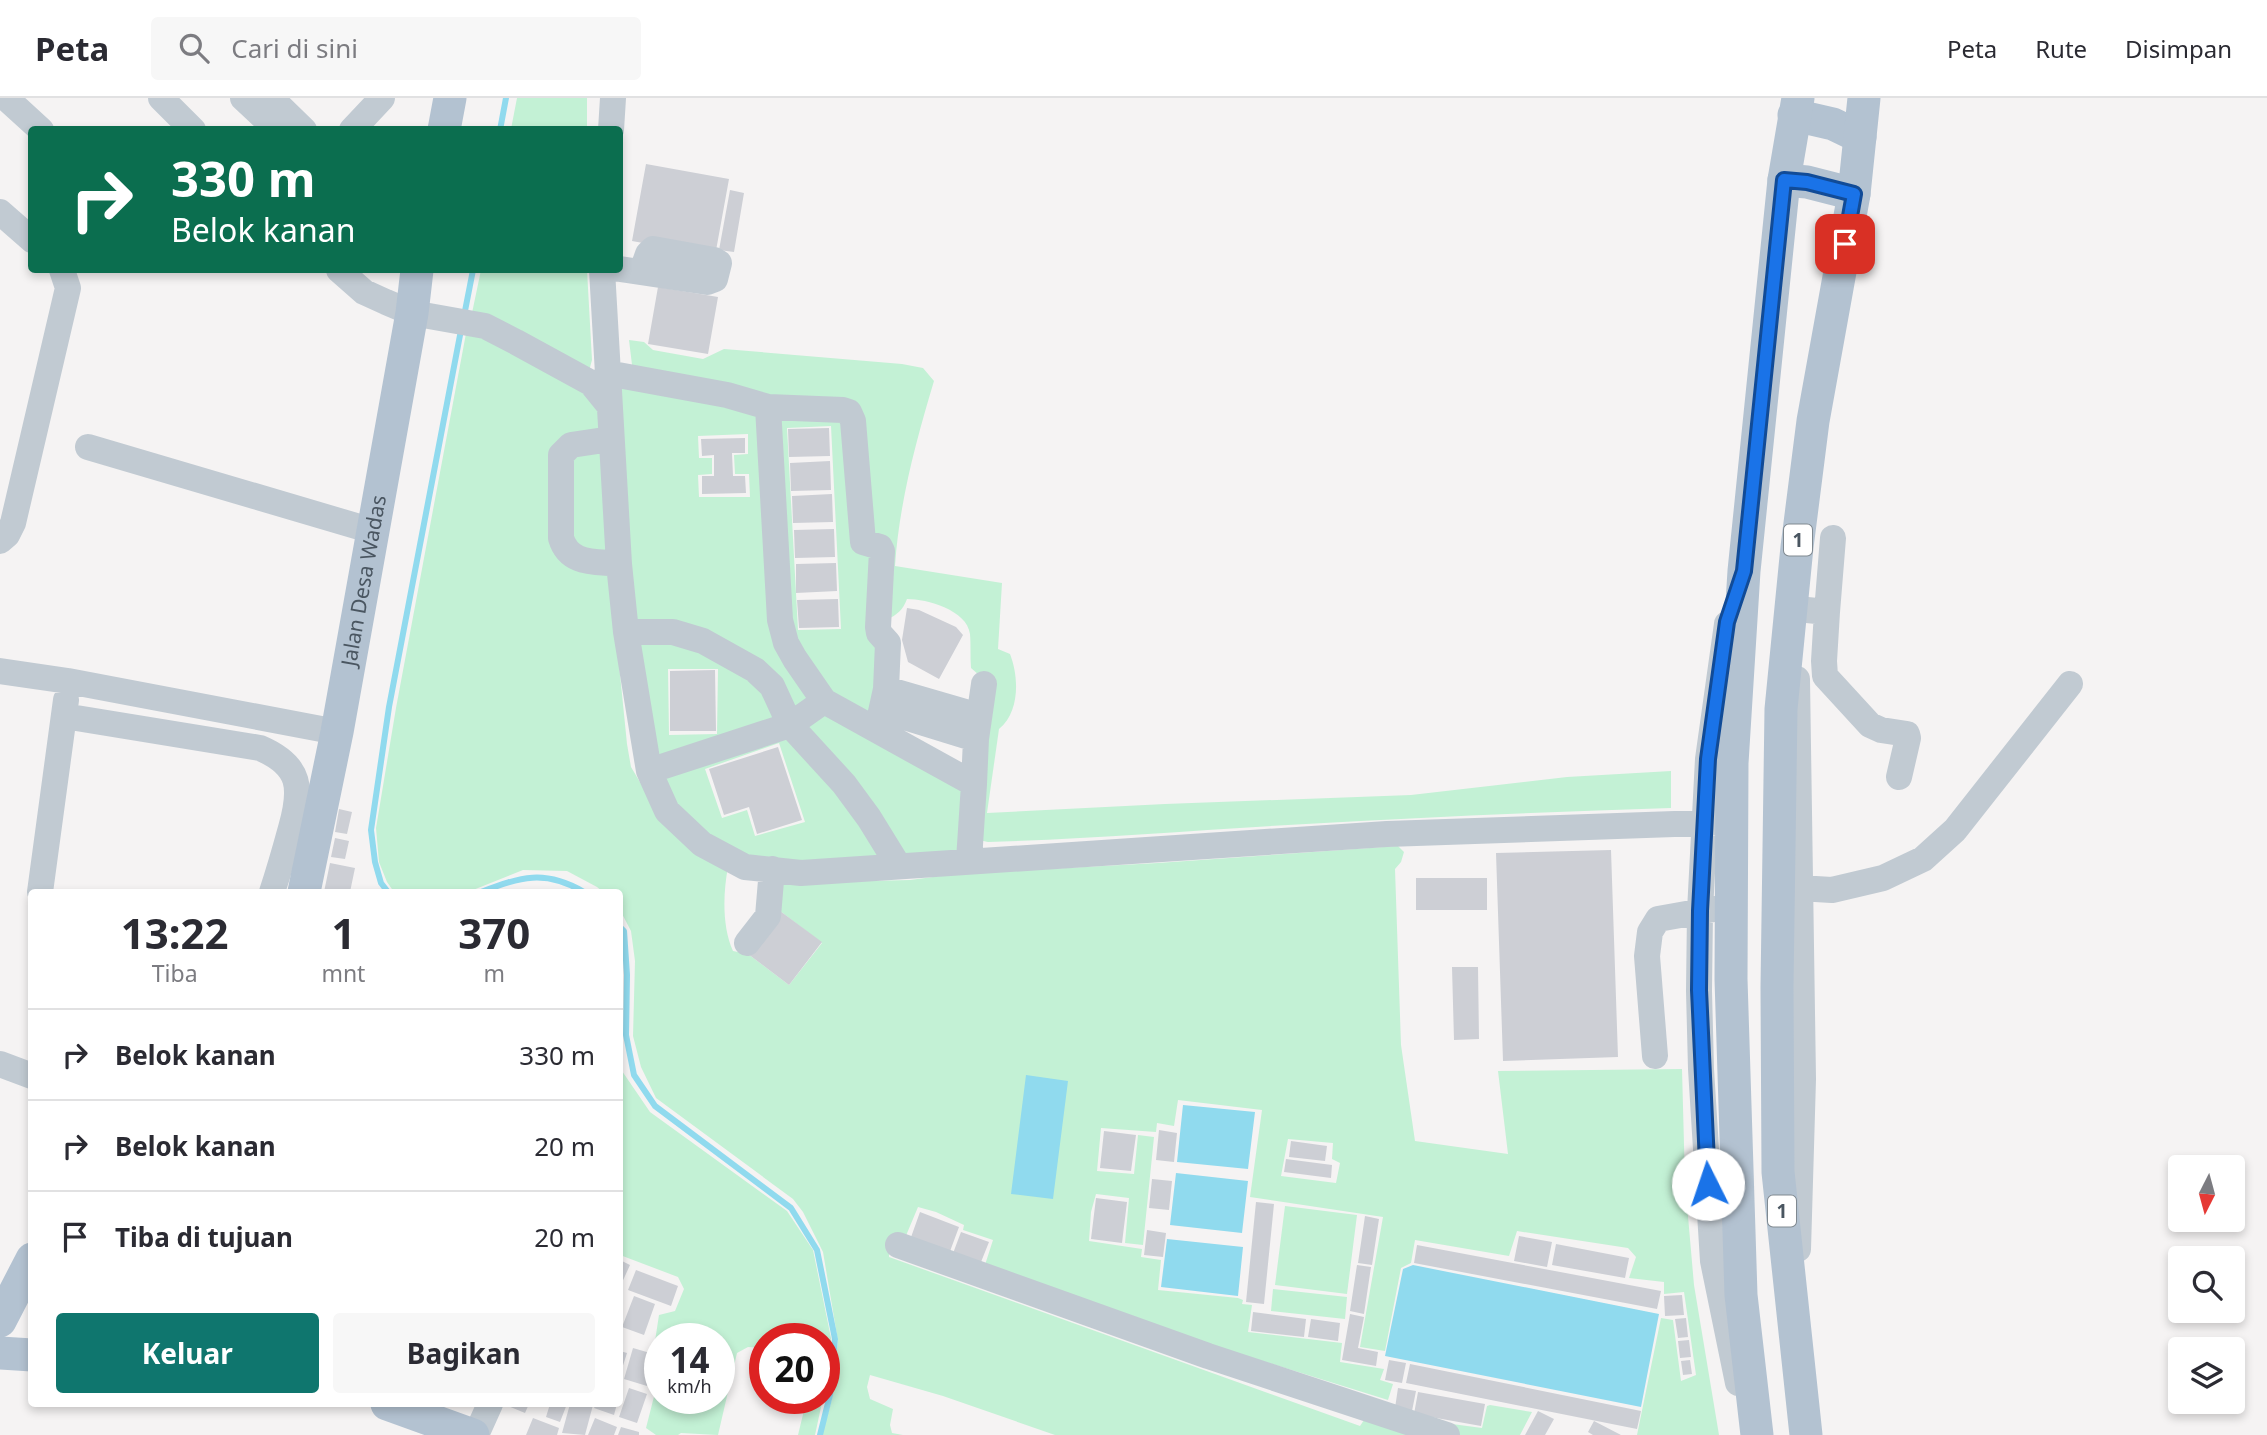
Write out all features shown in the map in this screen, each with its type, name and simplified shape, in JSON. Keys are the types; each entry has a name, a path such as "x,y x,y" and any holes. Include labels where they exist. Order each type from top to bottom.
{"main road":[{"path":"445,126 450,98"},
{"name":"1","path":"1806,1435 1778,1172 1777,987 1789,888 1781,709 1813,421 1854,194 1864,98"},
{"path":"1796,106 1860,137"},
{"name":"1","path":"1754,1435 1741,1295 1731,979 1732,906 1718,822 1732,763 1744,571 1784,180 1796,106"},
{"path":"1784,180 1807,182 1854,194"},
{"name":"Jalan Desa Wadas","path":"304,889 312,782 337,732 412,313 415,273"},
{"path":"1,1315 28,1266"},
{"path":"0,1353 28,1355"},
{"path":"395,1407 474,1435"}],"street":[{"path":"6,98 37,126"},
{"path":"160,98 189,126"},
{"path":"243,98 273,126"},
{"path":"271,98 300,126"},
{"path":"356,126 382,98"},
{"path":"611,126 613,98"},
{"path":"0,212 28,236"},
{"path":"0,541 13,523 68,288 63,273"},
{"path":"342,273 364,292 412,313 478,325 599,378 727,395 768,407 843,410 851,415 855,431 863,542 880,547 882,551 878,627 879,633 888,643 881,710"},
{"path":"602,273 599,378 608,404 626,632 649,771 667,811 702,844 745,867 801,873 1387,834 1718,822 1700,911 1701,1069 1713,1261 1734,1366 1754,1435"},
{"path":"768,407 780,620 786,643 824,701"},
{"path":"611,439 578,443 563,450 560,461 561,538 564,548 574,558 619,564"},
{"path":"88,447 373,531"},
{"path":"1833,538 1825,676 1870,724 1881,730 1907,734 1899,777"},
{"path":"1797,547 1789,888 1832,890 1883,878 1923,859 1955,830 2070,684"},
{"path":"1797,609 1827,612"},
{"path":"626,632 673,632 703,641 755,670 772,686 790,725 844,784 869,818 898,865"},
{"path":"0,671 68,681 337,732"},
{"path":"40,889 68,681"},
{"path":"969,860 978,728 984,684"},
{"path":"649,771 790,725 824,701 978,728"},
{"path":"881,710 974,784"},
{"path":"64,716 260,748 278,756 312,782 298,805 273,889"},
{"path":"278,756 304,724"},
{"path":"747,943 768,916 772,870"},
{"path":"1655,1056 1647,956 1650,932 1658,919 1732,906"},
{"path":"0,1064 28,1074"},
{"path":"898,1245 1208,1356 1447,1435"},
{"path":"474,1435 488,1407"}],"green space":[{"path":"517,98 587,98 587,126 512,126"},
{"path":"480,273 587,273 592,360 589,371 472,313"},
{"path":"467,328 592,393 605,434 574,440 555,541 610,575 631,767 653,804 728,867 724,910 733,951 748,954 789,985 822,943 780,911 781,883 910,880 956,874 1398,846 1404,852 1395,869 1401,1045 1415,1141 1508,1154 1498,1071 1682,1069 1685,1182 1694,1285 1719,1435 1637,1435 1661,1318 1673,1320 1681,1381 1696,1375 1684,1292 1664,1294 1664,1282 1629,1278 1636,1257 1628,1248 1517,1231 1509,1256 1415,1240 1411,1263 1401,1268 1385,1351 1360,1347 1383,1217 1250,1197 1262,1110 1178,1100 1174,1126 1157,1123 1156,1132 1101,1128 1097,1171 1134,1174 1138,1135 1154,1137 1143,1245 1125,1243 1129,1198 1096,1194 1091,1212 1089,1241 1142,1249 1141,1257 1161,1260 1158,1290 1238,1298 1243,1300 1242,1304 1252,1305 1248,1332 1342,1343 1340,1362 1384,1369 1380,1380 1393,1384 1388,1400 1198,1341 984,1268 993,1240 963,1230 964,1225 936,1212 918,1207 905,1238 889,1238 889,1257 1360,1426 1368,1414 1427,1435 1055,1435 943,1396 870,1375 867,1387 870,1399 893,1409 890,1425 892,1433 903,1435 822,1435 828,1414 840,1414 840,1323 835,1323 823,1252 803,1212 793,1199 656,1098 641,1067 633,1036 635,961 631,931 623,916 623,889 599,889 567,871 523,870 476,889 392,889 379,862 376,828","holes":["1288,1139 1333,1143 1332,1159 1340,1163 1336,1183 1281,1176"]},
{"path":"629,340 644,342 653,350 703,359 724,349 902,364 923,368 934,381 909,473 895,566 1002,583 998,649 1010,654 1015,673 1016,694 1011,713 999,729 987,813 1411,795 1567,777 1671,771 1671,808 1397,819 1028,841 988,842 974,839 979,675 971,668 970,634 962,618 954,612 925,601 907,599 899,612 886,620 868,538 859,418 633,373"},
{"path":"621,387 756,413 774,626 818,700 792,719 777,684 631,626","holes":["748,434 748,454 734,455 735,474 749,474 750,497 699,497 698,475 712,474 712,458 699,458 698,436"]},
{"path":"771,410 846,414 877,551 880,640 875,723 828,699 791,645","holes":["831,426 841,629 798,630 787,428"]},
{"path":"609,441 615,559 571,549 570,447"},
{"path":"630,635 674,637 752,672 784,723 652,766","holes":["668,669 718,669 717,734 669,735"]},
{"path":"824,704 970,788 964,853 900,861 794,726"},
{"path":"789,731 890,861 761,864 706,841 654,773","holes":["779,743 805,822 755,836 747,810 722,818 705,769"]},
{"path":"623,1072 650,1112 787,1211 813,1250 828,1323 749,1323 749,1347 737,1353 735,1362 735,1323 658,1323 659,1315 675,1311 684,1289 678,1277 623,1256"},
{"path":"1285,1206 1357,1215 1347,1294 1275,1285"},
{"path":"1273,1289 1347,1297 1345,1319 1271,1311"},
{"path":"1487,1406 1532,1412 1520,1435 1458,1435 1452,1424 1482,1428"},
{"path":"650,1414 723,1414 718,1435 656,1435 646,1428"},
{"path":"803,1414 820,1414 815,1435 798,1435"}],"water":[{"path":"1026,1075 1068,1081 1053,1199 1011,1194"},
{"path":"1183,1105 1255,1112 1248,1169 1177,1162"},
{"path":"1176,1173 1248,1181 1242,1233 1170,1225"},
{"path":"1167,1239 1243,1247 1238,1296 1161,1287"},
{"path":"1413,1265 1659,1314 1641,1407 1385,1356 1403,1269"}],"building":[{"path":"646,164 729,179 715,256 632,241"},
{"path":"730,190 744,193 734,252 719,250"},
{"path":"658,287 718,297 708,354 648,344"},
{"path":"829,428 830,456 789,457 788,429"},
{"path":"745,438 745,453 732,453 733,476 745,476 746,493 702,494 702,476 714,476 714,455 702,456 701,439"},
{"path":"830,461 831,490 791,491 790,463"},
{"path":"832,494 833,522 793,523 792,496"},
{"path":"834,529 835,557 795,558 794,530"},
{"path":"836,563 837,591 796,593 796,564"},
{"path":"838,599 839,627 799,628 797,600"},
{"path":"907,608 919,610 956,627 963,635 939,679 908,662 902,640"},
{"path":"715,670 716,731 670,731 670,671"},
{"path":"778,747 802,820 757,834 749,807 724,815 709,769"},
{"path":"339,809 352,812 347,834 335,832"},
{"path":"335,838 349,841 345,859 331,857"},
{"path":"1611,850 1618,1057 1503,1061 1496,853"},
{"path":"330,863 355,868 351,889 325,889"},
{"path":"1416,878 1487,878 1487,910 1416,910"},
{"path":"780,911 822,942 789,985 748,954"},
{"path":"1452,967 1478,967 1479,1039 1454,1040"},
{"path":"1159,1130 1177,1133 1174,1162 1156,1160"},
{"path":"1104,1131 1136,1135 1131,1171 1100,1168"},
{"path":"1291,1141 1327,1146 1325,1161 1289,1157"},
{"path":"1286,1159 1332,1165 1331,1178 1284,1172"},
{"path":"1152,1179 1172,1181 1169,1210 1149,1208"},
{"path":"1096,1198 1127,1202 1122,1243 1091,1239"},
{"path":"1256,1202 1274,1204 1264,1304 1246,1302"},
{"path":"920,1212 959,1227 949,1254 910,1240"},
{"path":"1365,1216 1379,1219 1372,1265 1358,1263"},
{"path":"1147,1230 1166,1233 1163,1257 1144,1255"},
{"path":"961,1232 989,1242 979,1267 952,1256"},
{"path":"1519,1236 1552,1242 1547,1267 1514,1261"},
{"path":"1556,1244 1629,1258 1625,1278 1552,1265"},
{"path":"1417,1245 1661,1291 1657,1309 1414,1263"},
{"path":"623,1262 630,1265 623,1280"},
{"path":"1357,1265 1371,1267 1364,1314 1350,1311"},
{"path":"636,1270 678,1286 671,1306 628,1290"},
{"path":"1682,1295 1684,1315 1665,1316 1664,1296"},
{"path":"634,1296 655,1304 648,1323 644,1323 644,1335 623,1327"},
{"path":"1253,1312 1306,1319 1304,1337 1251,1331"},
{"path":"1350,1314 1364,1317 1358,1348 1378,1352 1376,1366 1342,1360"},
{"path":"1686,1318 1688,1337 1678,1338 1675,1319"},
{"path":"1311,1319 1340,1323 1338,1341 1308,1337"},
{"path":"1689,1340 1691,1357 1680,1358 1678,1341"},
{"path":"633,1348 644,1351 644,1385 624,1379"},
{"path":"1389,1360 1406,1363 1402,1383 1385,1380"},
{"path":"1690,1360 1692,1374 1683,1375 1681,1361"},
{"path":"1410,1364 1641,1411 1637,1429 1406,1383"},
{"path":"629,1388 644,1393 644,1403 637,1423 619,1417"},
{"path":"1398,1388 1416,1391 1412,1411 1395,1408"},
{"path":"1418,1392 1485,1404 1481,1426 1414,1414"},
{"path":"510,1407 528,1407 525,1413"},
{"path":"549,1407 566,1407 560,1422 546,1417"},
{"path":"569,1407 592,1407 585,1435 562,1433"},
{"path":"594,1407 616,1407 614,1415"},
{"path":"1538,1411 1554,1419 1545,1435 1525,1435"},
{"path":"533,1418 559,1428 557,1435 526,1435"},
{"path":"595,1418 617,1427 614,1435 588,1435"},
{"path":"1594,1421 1621,1435 1593,1435 1588,1432"},
{"path":"621,1427 639,1432 639,1435 618,1435"}],"waterway":[{"path":"501,126 506,98"},
{"path":"464,316 472,273"},
{"path":"386,889 381,883 375,862 371,830 389,707 461,330"},
{"path":"489,889 532,878 557,880 578,889"},
{"path":"623,930 627,975 626,1035 634,1075 655,1106 791,1208 817,1250 835,1339 830,1395 820,1435"}],"route":[{"path":"1708,1184 1699,990 1708,759 1727,622 1744,571 1784,180 1807,182 1854,194 1845,244"}]}
